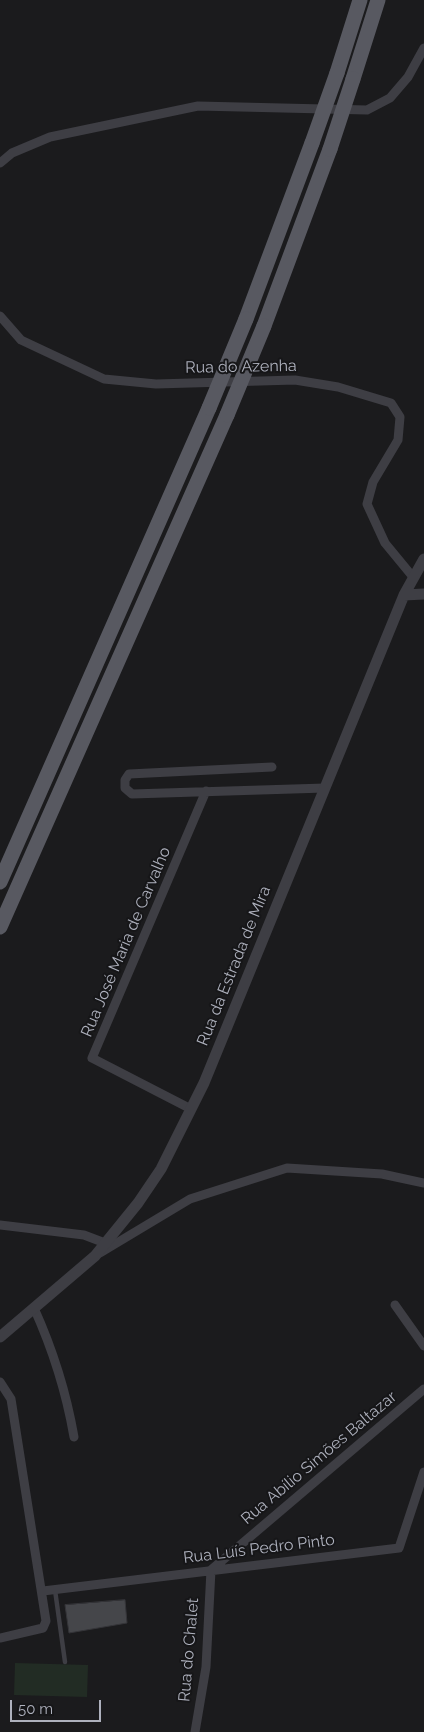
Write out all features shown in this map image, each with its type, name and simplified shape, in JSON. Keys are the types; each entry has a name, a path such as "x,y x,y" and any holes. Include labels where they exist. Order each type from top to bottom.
{"main road":[{"path":"0,882 209,408 246,319 312,143 360,0"},
{"path":"0,927 264,326 330,149 378,0"}],"street":[{"path":"0,163 12,153 50,137 198,106 366,110 390,98 408,77 424,48"},
{"name":"Rua do Azenha","path":"0,316 21,340 104,379 156,384 295,380 338,387 391,403 400,417 398,440 373,482 367,504 385,543 413,577"},
{"name":"Rua da Estrada de Mira","path":"0,1337 95,1256 138,1204 156,1176 204,1083 404,595 423,562"},
{"path":"404,595 424,594"},
{"path":"272,767 129,774 125,780 125,788 132,794 325,788"},
{"name":"Rua José Maria de Carvalho","path":"191,1109 92,1058 206,792"},
{"path":"95,1256 190,1199 287,1168 382,1174 424,1183"},
{"path":"0,1225 84,1235 105,1243"},
{"path":"395,1305 424,1346"},
{"path":"34,1308 53,1350 68,1403 74,1437"},
{"path":"0,1382 11,1399 43,1591 46,1621 43,1628 0,1638"},
{"name":"Rua Abílio Simões Baltazar","path":"211,1570 424,1389"},
{"name":"Rua Luís Pedro Pinto","path":"43,1591 399,1548 424,1472"},
{"name":"Rua do Chalet","path":"195,1732 206,1667 211,1570"}],"lane":[{"path":"55,1590 65,1662"}],"shaded area":[{"path":"15,1663 88,1665 87,1697 14,1695"}],"building":[{"path":"125,1600 127,1623 69,1633 65,1605"}]}
